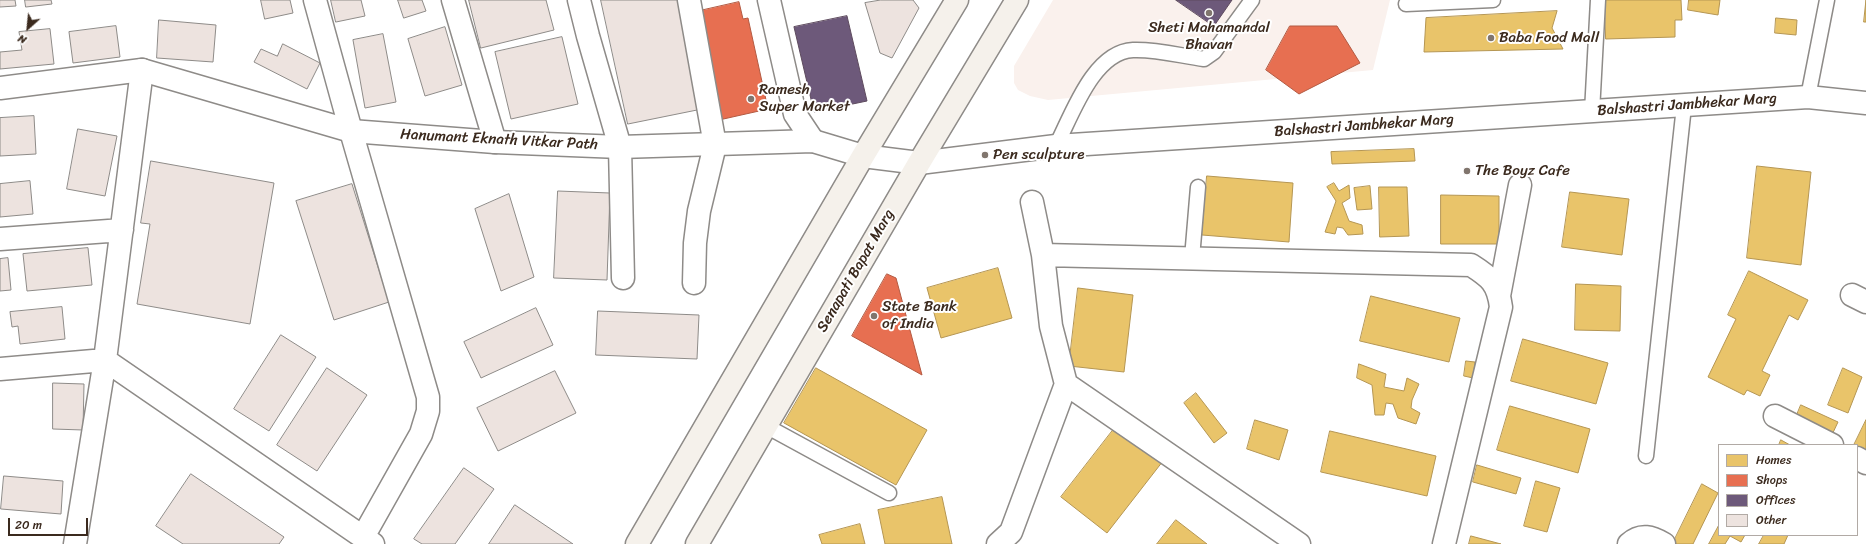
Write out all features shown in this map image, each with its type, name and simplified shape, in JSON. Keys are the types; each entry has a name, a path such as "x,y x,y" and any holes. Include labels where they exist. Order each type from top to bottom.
{"main road":[{"path":"637,544 863,156 957,0"},
{"name":"Senapati Bapat Marg","path":"697,544 919,163 1017,0"}],"street":[{"path":"0,369 105,360 368,541 421,434 428,411 428,397 351,131 315,0"},
{"path":"453,0 495,142"},
{"path":"579,0 620,146 624,278"},
{"path":"689,0 715,145 699,211 695,243 694,283"},
{"path":"769,0 795,114 813,141"},
{"path":"0,88 142,70 105,360 75,544"},
{"name":"Hanumant Eknath Vitkar Path","path":"142,70 351,131 495,142 620,146 715,145 813,141 863,156"},
{"name":"Balshastri Jambhekar Marg","path":"863,156 919,163 1056,146 1808,97 1866,103"},
{"path":"1499,296 1520,185"},
{"path":"998,544 1010,532 1066,384 1051,326 1043,255 1032,202"},
{"path":"0,239 122,230"},
{"path":"1043,255 1471,265 1486,274 1495,284 1501,307 1444,544"},
{"path":"1066,384 1292,542"},
{"path":"1775,416 1830,444"},
{"path":"1630,544 1641,537 1651,536 1664,544"}],"lane":[{"path":"1056,146 1096,71 1109,58 1120,52 1134,50 1204,58 1214,52 1252,0"},
{"path":"1406,4 1493,0"},
{"path":"1592,112 1598,0"},
{"path":"1808,97 1827,0"},
{"path":"1646,456 1684,106"},
{"path":"1192,258 1198,187"},
{"path":"766,426 889,493"}],"shaded area":[{"path":"1053,0 1390,0 1373,70 1048,100 1030,96 1018,90 1014,83 1014,66"}],"building: Homes":[{"path":"1605,0 1681,0 1682,20 1675,20 1675,37 1606,39"},
{"path":"1689,0 1720,0 1718,15 1688,10"},
{"path":"1866,0 1866,22 1864,22"},
{"name":"Baba Food Mall","path":"1557,11 1552,28 1563,49 1424,52 1426,18"},
{"path":"1776,18 1797,20 1796,35 1775,33"},
{"path":"1414,149 1415,161 1332,164 1331,152"},
{"path":"1757,166 1811,172 1801,265 1747,258"},
{"path":"1207,176 1293,183 1289,242 1202,235"},
{"path":"1334,183 1339,191 1349,185 1350,198 1342,203 1349,221 1362,225 1363,234 1348,235 1343,228 1337,227 1335,234 1325,232 1336,201 1327,187"},
{"path":"1370,186 1372,209 1357,210 1354,188"},
{"path":"1379,187 1407,187 1409,236 1380,237"},
{"path":"1570,192 1629,199 1622,255 1562,247"},
{"path":"1441,195 1499,196 1499,244 1441,244"},
{"path":"998,268 1012,318 941,338 927,288"},
{"path":"1749,271 1808,300 1798,320 1789,315 1762,371 1770,375 1760,396 1747,390 1744,395 1708,377 1736,319 1728,315"},
{"path":"1576,284 1621,286 1620,331 1575,330"},
{"path":"1078,288 1133,295 1124,372 1069,366"},
{"path":"1371,296 1460,318 1449,362 1360,341"},
{"path":"1523,339 1608,363 1596,404 1511,381"},
{"path":"1466,361 1475,362 1473,378 1464,376"},
{"path":"1359,364 1386,374 1384,387 1404,391 1407,378 1419,384 1412,400 1411,408 1420,413 1416,424 1398,418 1393,404 1386,403 1384,415 1375,415 1372,385 1357,378"},
{"path":"816,368 927,430 896,485 784,423"},
{"path":"1843,368 1862,377 1848,413 1828,405"},
{"path":"1196,393 1227,433 1214,443 1184,403"},
{"path":"1801,405 1838,422 1830,439 1794,422"},
{"path":"1510,406 1590,429 1578,473 1497,450"},
{"path":"1255,420 1288,430 1279,460 1247,449"},
{"path":"1866,420 1866,452 1858,448 1858,444 1854,444"},
{"path":"1117,425 1163,461 1107,533 1061,497"},
{"path":"1330,431 1436,456 1427,496 1321,472"},
{"path":"1781,440 1788,444 1779,444"},
{"path":"1477,465 1521,478 1516,494 1473,482"},
{"path":"1536,481 1560,488 1547,532 1524,526"},
{"path":"1702,484 1718,493 1693,544 1675,544 1673,543"},
{"path":"942,497 952,544 885,544 878,510"},
{"path":"1176,520 1207,544 1157,544"},
{"path":"860,524 865,544 822,544 819,535"},
{"path":"1718,527 1718,536 1730,536 1725,544 1709,544"},
{"path":"1471,536 1501,544 1469,544"},
{"path":"1730,536 1744,536 1741,542"},
{"path":"1763,536 1788,536 1784,544 1759,544"}],"building: Shops":[{"path":"739,2 743,19 748,18 768,109 719,120 695,12"},
{"path":"1290,26 1337,26 1360,63 1299,94 1266,70"},
{"path":"887,274 896,278 922,375 852,336"}],"building: Offices":[{"name":"Sheti Mahamandal Bhavan","path":"1176,0 1232,0 1214,26"},
{"path":"847,16 867,101 814,112 794,27"}],"building: Other":[{"path":"0,0 15,0 16,6 0,7"},
{"path":"25,0 51,0 52,4 26,7"},
{"path":"261,0 290,0 293,13 265,19"},
{"path":"331,0 361,0 365,16 336,22"},
{"path":"398,0 422,0 426,11 404,18"},
{"path":"469,0 546,0 554,30 481,48"},
{"path":"601,0 679,0 702,109 628,124"},
{"path":"881,0 913,0 919,8 892,58 880,53 865,3"},
{"path":"159,20 216,25 213,62 157,58"},
{"path":"116,26 120,57 73,63 69,32"},
{"path":"445,27 462,85 425,96 408,39"},
{"path":"50,29 54,64 0,69 0,52 22,50 19,32"},
{"path":"383,34 396,102 365,108 353,40"},
{"path":"562,37 578,104 511,119 495,52"},
{"path":"283,44 320,63 307,89 254,62 261,49 277,56"},
{"path":"34,116 36,154 0,156 0,118"},
{"path":"78,129 117,136 105,196 67,189"},
{"path":"151,161 274,183 250,324 137,304 150,224 141,223"},
{"path":"30,181 33,214 0,217 0,184"},
{"path":"352,184 389,302 334,320 296,201"},
{"path":"558,191 610,193 607,280 554,278"},
{"path":"509,194 534,277 501,291 475,209"},
{"path":"88,248 92,285 27,291 23,254"},
{"path":"8,258 11,290 0,291 0,259"},
{"path":"62,307 65,339 20,344 18,326 12,327 10,312"},
{"path":"536,308 553,345 481,378 464,342"},
{"path":"598,311 699,315 697,359 596,355"},
{"path":"281,335 316,357 269,431 234,409"},
{"path":"327,368 367,395 317,471 277,445"},
{"path":"555,371 576,413 498,451 477,408"},
{"path":"53,383 84,384 83,430 53,429"},
{"path":"464,468 494,489 455,544 422,544 414,539"},
{"path":"191,474 284,537 279,544 183,544 156,526"},
{"path":"4,476 63,481 61,514 1,509"},
{"path":"515,505 573,544 489,544"}],"place":[{"name":"Sheti Mahamandal Bhavan","path":"1209,13"},
{"name":"Baba Food Mall","path":"1491,38"},
{"name":"Ramesh Super Market","path":"751,99"},
{"name":"Pen sculpture","path":"985,155"},
{"name":"The Boyz Cafe","path":"1467,171"},
{"name":"State Bank of India","path":"874,316"}]}
